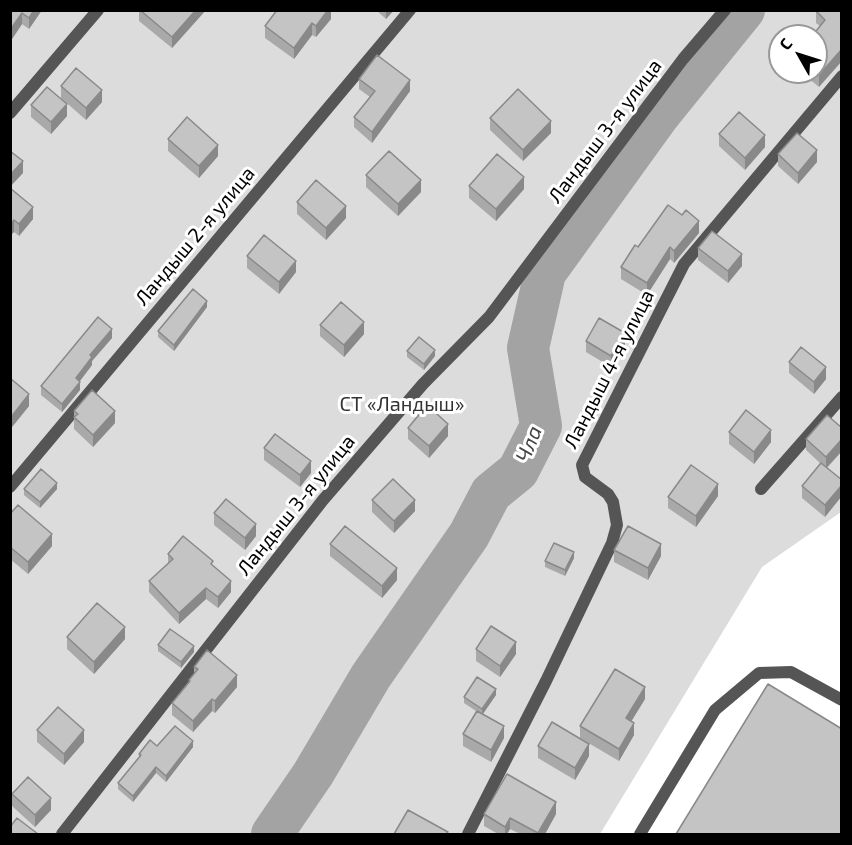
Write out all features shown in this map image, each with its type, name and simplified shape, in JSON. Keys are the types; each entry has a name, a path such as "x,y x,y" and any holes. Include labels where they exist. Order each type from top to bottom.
{"street":[{"path":"10,113 98,10"},
{"name":"Ландыш 2-я улица","path":"10,487 410,10"},
{"name":"Ландыш 3-я улица","path":"62,834 323,500 423,384 489,317 683,59 725,10"},
{"name":"Ландыш 4-я улица","path":"468,834 546,681 612,543 617,525 614,502 608,494 585,477 582,465 684,264 842,76"},
{"path":"761,489 842,397"},
{"path":"640,834 715,710 759,673 791,672 842,700"}],"green space":[{"name":"СТ «Ландыш»","path":"10,11 841,11 841,512 762,567 600,834 11,834"}],"building":[{"path":"10,10 34,10 29,18 22,13 10,30"},
{"path":"140,10 196,10 172,37"},
{"path":"277,10 328,10 316,26 312,23 294,48 265,26"},
{"path":"842,10 842,49 828,65 828,24 822,24 825,20 816,11"},
{"path":"377,55 410,80 372,132 354,117 375,91 359,79"},
{"path":"76,68 102,90 86,108 61,86"},
{"path":"47,87 67,104 51,122 31,105"},
{"path":"518,89 551,121 523,150 490,118"},
{"path":"739,112 765,135 745,158 719,134"},
{"path":"187,117 218,145 199,166 168,139"},
{"path":"797,133 817,150 798,173 778,154"},
{"path":"10,151 23,161 10,175"},
{"path":"389,151 421,180 398,204 366,175"},
{"path":"497,154 524,177 496,209 469,186"},
{"path":"316,180 346,206 326,228 297,202"},
{"path":"10,188 33,207 19,224 14,220 10,224"},
{"path":"668,205 682,215 686,210 699,221 674,251 670,247 647,283 621,267 635,245 638,247"},
{"path":"712,231 742,254 728,271 698,248"},
{"path":"264,235 296,261 279,282 247,256"},
{"path":"193,289 207,301 174,345 158,331"},
{"path":"341,302 364,322 344,345 320,325"},
{"path":"98,317 112,329 90,355 92,357 76,378 80,382 62,404 41,386"},
{"path":"599,318 625,333 611,356 586,341"},
{"path":"419,337 435,350 424,364 407,351"},
{"path":"801,347 826,367 814,382 789,362"},
{"path":"10,378 29,394 12,416 10,415"},
{"path":"92,390 115,411 93,435 74,417 78,414 74,411"},
{"path":"427,405 448,424 429,446 408,428"},
{"path":"746,410 771,430 754,452 729,432"},
{"path":"827,415 842,428 842,439 826,457 806,439"},
{"path":"275,434 311,461 300,475 264,448"},
{"path":"821,463 842,480 842,485 825,505 802,486"},
{"path":"691,465 718,484 696,516 668,497"},
{"path":"41,469 57,483 40,502 24,489"},
{"path":"393,479 415,500 394,521 372,500"},
{"path":"226,499 256,524 245,538 214,513"},
{"path":"18,505 52,534 28,562 10,547 10,514"},
{"path":"345,526 397,568 382,586 330,544"},
{"path":"628,526 661,544 648,568 614,550"},
{"path":"183,536 213,561 211,564 231,581 218,597 206,588 179,613 149,581 173,559 168,554"},
{"path":"554,543 574,552 565,570 545,561"},
{"path":"97,603 125,627 94,662 67,637"},
{"path":"491,626 516,642 500,666 476,649"},
{"path":"170,629 194,646 181,662 158,645"},
{"path":"207,650 237,675 215,701 212,699 193,721 172,703 198,669 194,667"},
{"path":"615,669 645,687 626,718 634,723 619,749 580,726"},
{"path":"477,677 496,689 482,709 464,697"},
{"path":"768,684 842,729 842,834 676,834"},
{"path":"58,707 84,730 64,754 37,730"},
{"path":"477,711 504,726 491,750 463,734"},
{"path":"552,722 589,744 575,768 538,746"},
{"path":"175,726 193,741 166,776 156,767 133,796 118,783 150,740 157,746"},
{"path":"507,774 556,802 538,833 510,818 505,827 484,814"},
{"path":"28,777 51,798 35,815 12,794"},
{"path":"408,810 448,832 446,834 394,834"},
{"path":"17,818 38,834 10,834 10,827"}],"waterway":[{"name":"Чла","path":"272,834 313,774 371,676 469,535 491,493 518,471 541,426 528,348 545,273 659,115 744,10"}]}
